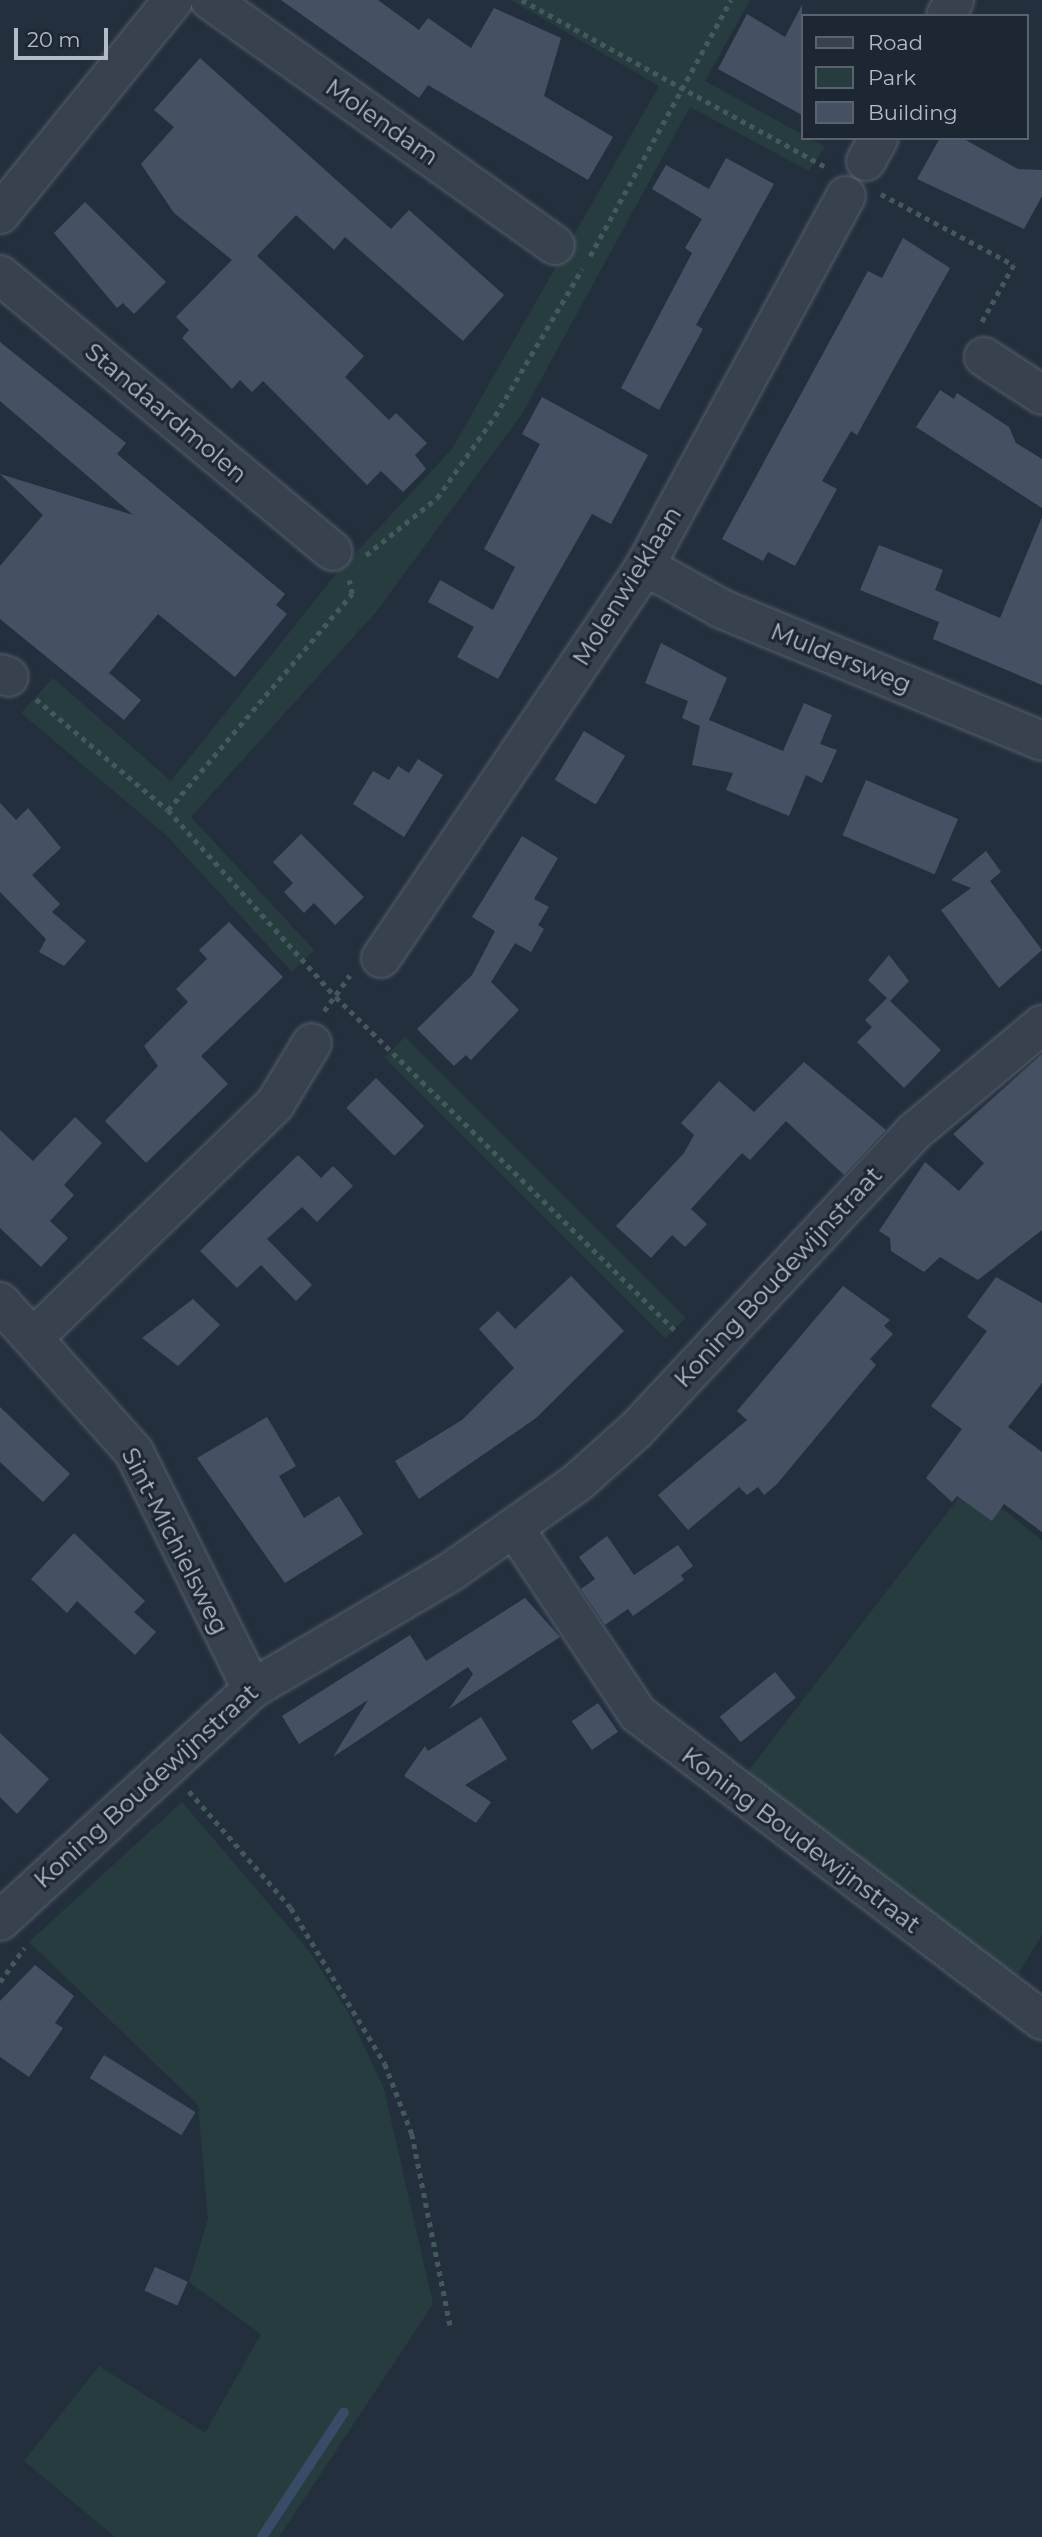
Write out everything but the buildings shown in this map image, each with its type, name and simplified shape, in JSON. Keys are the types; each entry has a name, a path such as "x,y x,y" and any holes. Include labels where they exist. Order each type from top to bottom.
{"street":[{"path":"0,214 173,0"},
{"name":"Molendam","path":"210,0 555,245"},
{"name":"Molenwieklaan","path":"381,958 645,566 860,172"},
{"name":"Standaardmolen","path":"0,275 339,557"},
{"path":"984,358 1042,395"},
{"name":"Muldersweg","path":"645,566 722,609 1042,741"},
{"name":"Koning Boudewijnstraat","path":"0,1921 165,1764 252,1689 515,1529 637,1429 914,1132 1042,1025"},
{"path":"34,1336 275,1104 312,1043"},
{"name":"Sint-Michielsweg","path":"0,1302 34,1336 134,1452 252,1689"},
{"name":"Koning Boudewijnstraat","path":"515,1529 638,1714 1042,2020"}],"path":[{"path":"522,0 682,89 860,172 1014,265 973,338 984,358"},
{"path":"169,810 352,594 339,557 372,553 437,498 495,416 731,0"},
{"path":"5,675 169,810 336,996 671,1326"},
{"path":"312,1043 336,996 355,969 381,958"},
{"path":"672,1346 691,1327"},
{"path":"165,1764 291,1908 385,2064 412,2134 450,2325"}],"green space":[{"path":"511,0 750,0 705,81 800,133 800,140 812,140 825,147 809,171 690,107 522,414 376,612 191,817 314,950 292,972 166,835 21,713 53,678 171,781 335,575 452,449 659,86"},
{"path":"405,1037 686,1318 665,1338 384,1058"},
{"path":"970,1483 1042,1540 1042,1935 1006,1994 742,1779"},
{"path":"182,1802 309,1951 349,2014 384,2089 433,2304 279,2537 115,2537 24,2461 99,2366 205,2433 261,2334 189,2282 208,2219 198,2105 29,1942"}],"waterway":[{"path":"262,2537 344,2412"}]}
